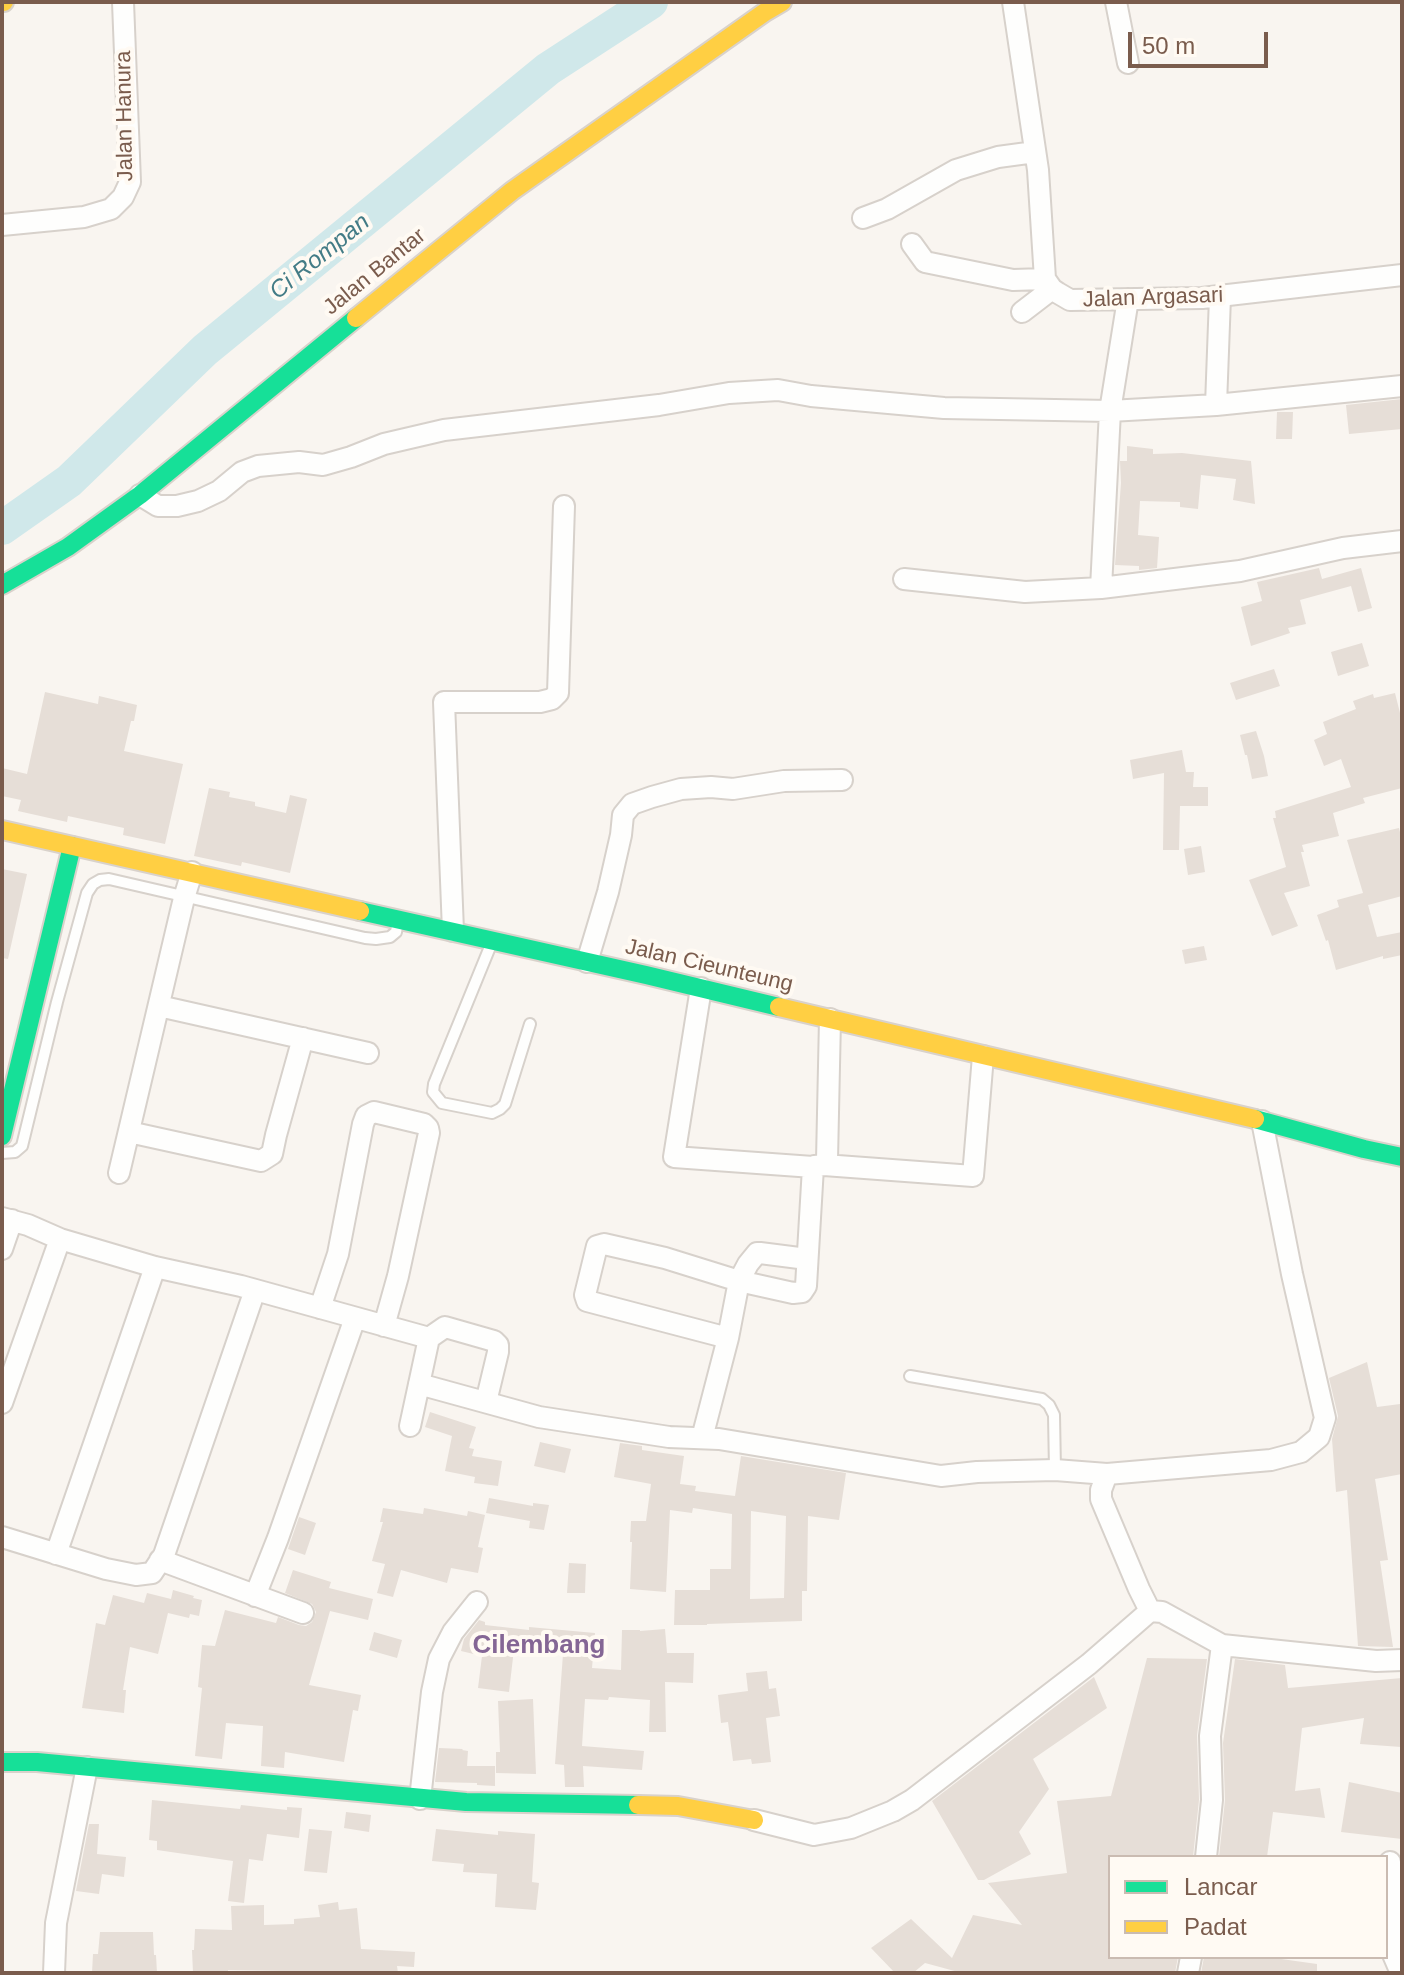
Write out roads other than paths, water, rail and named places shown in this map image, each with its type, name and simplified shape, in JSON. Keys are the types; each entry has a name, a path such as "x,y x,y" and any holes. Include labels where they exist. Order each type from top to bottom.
{"street":[{"name":"Jalan Hanura","path":"2,225 84,217 111,209 123,197 130,182 123,2"},
{"name":"Jalan Bantar","path":"2,585 68,547 140,495 512,191 782,2"},
{"path":"1013,2 1035,152 1049,284 1022,312"},
{"path":"1116,2 1128,63"},
{"path":"863,218 887,209 956,170 998,157 1035,152"},
{"name":"Jalan Argasari","path":"912,244 925,262 990,277 1049,284 1070,300 1220,297 1402,275"},
{"path":"1216,405 1220,297"},
{"path":"1101,588 1110,411 1128,299"},
{"path":"140,495 158,506 177,506 219,491 242,472 258,466 299,462 323,465 384,444 444,430 659,405 729,393 778,390 811,396 944,408 1110,411 1216,405 1402,386"},
{"path":"453,931 444,702 540,702 552,699 558,693 564,506"},
{"path":"904,579 1025,592 1101,588 1240,571 1343,548 1402,541"},
{"path":"587,962 608,892 623,815 632,804 681,789 733,789 784,781 842,780"},
{"name":"Jalan Cieunteung","path":"2,830 701,988 1402,1157"},
{"path":"2,1136 72,846"},
{"path":"119,1173 192,872"},
{"path":"701,988 674,1157 973,1176 983,1056"},
{"path":"159,1006 368,1053"},
{"path":"728,1338 587,1301 585,1295 597,1246 600,1243 665,1258 739,1281 793,1293 802,1292 806,1286 818,1166 827,1160 830,1019"},
{"path":"129,1132 261,1161 272,1154 303,1038"},
{"path":"320,1308 338,1254 366,1116 374,1112 424,1124 429,1133 384,1326"},
{"path":"419,1384 539,1417 669,1437 719,1439 941,1476 1055,1470 1107,1474 1271,1460 1301,1452 1319,1437 1325,1418 1292,1274 1262,1121"},
{"path":"2,1249 7,1219 60,1239 155,1267 255,1290 429,1338"},
{"path":"2,1403 60,1239"},
{"path":"702,1438 739,1281 752,1258 757,1253 807,1259"},
{"path":"56,1554 155,1267"},
{"path":"2,1537 106,1569 136,1575 152,1573 164,1555 255,1290"},
{"path":"255,1596 355,1318"},
{"path":"410,1426 429,1338 440,1328 449,1327 496,1343 498,1352 486,1402"},
{"path":"1107,1474 1101,1499 1150,1611"},
{"path":"160,1560 303,1613"},
{"path":"420,1799 432,1692 439,1659 444,1645 477,1602"},
{"path":"2,1762 37,1762 466,1802 678,1806 814,1835 851,1828 912,1800 1077,1673 1150,1611 1162,1612 1222,1645 1376,1661 1402,1660"},
{"path":"1206,1855 1212,1800 1210,1736 1222,1645"},
{"path":"54,1973 56,1923 87,1767"},
{"path":"1390,1862 1392,1952 1398,1966 1402,1967"}],"lane":[{"path":"2,1153 15,1152 22,1146 57,1002 87,893 93,884 109,879 365,938 390,937 396,932 399,919"},
{"path":"493,940 433,1092 442,1103 492,1113 500,1109 505,1104 530,1024"},
{"path":"910,1376 1042,1399 1054,1415 1055,1470"}],"waterway":[{"name":"Ci Rompan","path":"2,528 69,481 205,350 548,69 651,2"}],"district":[{"name":"Cilembang","path":"539,1646"}]}
